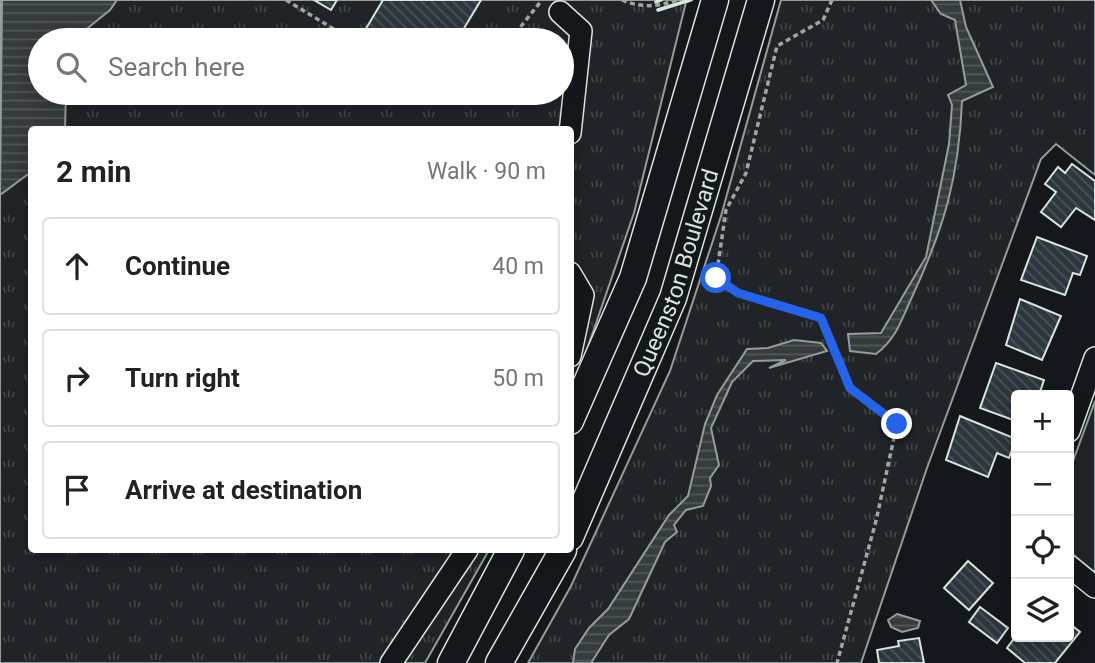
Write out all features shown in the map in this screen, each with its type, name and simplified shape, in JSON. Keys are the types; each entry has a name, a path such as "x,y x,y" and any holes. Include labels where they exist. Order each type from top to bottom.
{"main road":[{"name":"Queenston Boulevard","path":"574,412 633,278 715,0"},
{"name":"Queenston Boulevard","path":"574,528 673,298 761,0"},
{"path":"633,278 673,298"},
{"path":"451,663 509,553"},
{"path":"499,663 561,553"}],"street":[{"path":"560,12 581,31 574,96"},
{"path":"571,126 573,105"},
{"path":"574,280 583,295 574,337"},
{"path":"1074,417 1095,358"},
{"path":"391,663 465,553"},
{"path":"1074,570 1095,587"}],"path":[{"path":"286,0 332,28"},
{"path":"520,28 542,0"},
{"path":"622,0 636,6 663,5 677,0"},
{"path":"832,0 823,20 777,46 746,173 726,210 716,278 738,293 821,318 850,388 897,424 876,521 837,663"}],"green space":[{"path":"0,0 693,0 686,2 634,213 574,387 574,126 28,126 28,553 487,553 425,663 0,663"},
{"path":"781,0 1095,0 1095,175 1056,144 1041,159 927,468 861,663 528,663 571,586 670,371 721,216"},
{"path":"1095,401 1095,573 1074,555 1074,458"}],"shaded area":[{"path":"2,0 117,0 110,10 88,28 28,28 28,105 66,105 65,126 28,126 28,174 0,195"},
{"path":"931,0 960,0 966,27 993,87 962,101 957,154 948,202 933,248 898,328 889,342 876,354 850,351 848,334 881,333 926,257 949,144 952,105 948,95 966,85 955,20 941,14"},
{"path":"794,340 821,343 827,351 769,368 786,360 753,361 732,382 711,428 719,465 710,478 711,486 703,506 686,510 674,525 677,532 665,542 629,619 609,635 591,663 573,663 575,649 589,628 608,609 669,515 688,496 705,424 717,395 747,349 768,348"},
{"path":"897,614 920,621 918,628 902,632 891,627 888,620"}],"building":[{"path":"314,0 337,0 331,10"},
{"path":"383,0 481,0 464,28 366,28"},
{"path":"1072,164 1095,181 1095,220 1076,208 1061,227 1041,212 1056,192 1045,184 1058,167 1065,173"},
{"path":"1037,237 1087,256 1080,275 1073,273 1065,295 1021,280"},
{"path":"1020,299 1061,316 1042,360 1006,345"},
{"path":"996,363 1044,380 1041,390 1011,390 1011,419 980,408"},
{"path":"960,416 1011,437 1009,458 997,453 988,477 946,460"},
{"path":"968,561 993,583 969,610 944,588"},
{"path":"980,607 1008,628 997,643 969,622"},
{"path":"1074,627 1080,632 1074,639"},
{"path":"919,638 924,663 879,663 877,650 899,646 898,641"},
{"path":"1012,642 1072,642 1055,663 1025,663 1007,648"}],"wall":[{"path":"656,2 661,0"},
{"path":"658,10 690,0"}],"route":[{"path":"716,278 738,293 821,318 850,388 897,424"}]}
